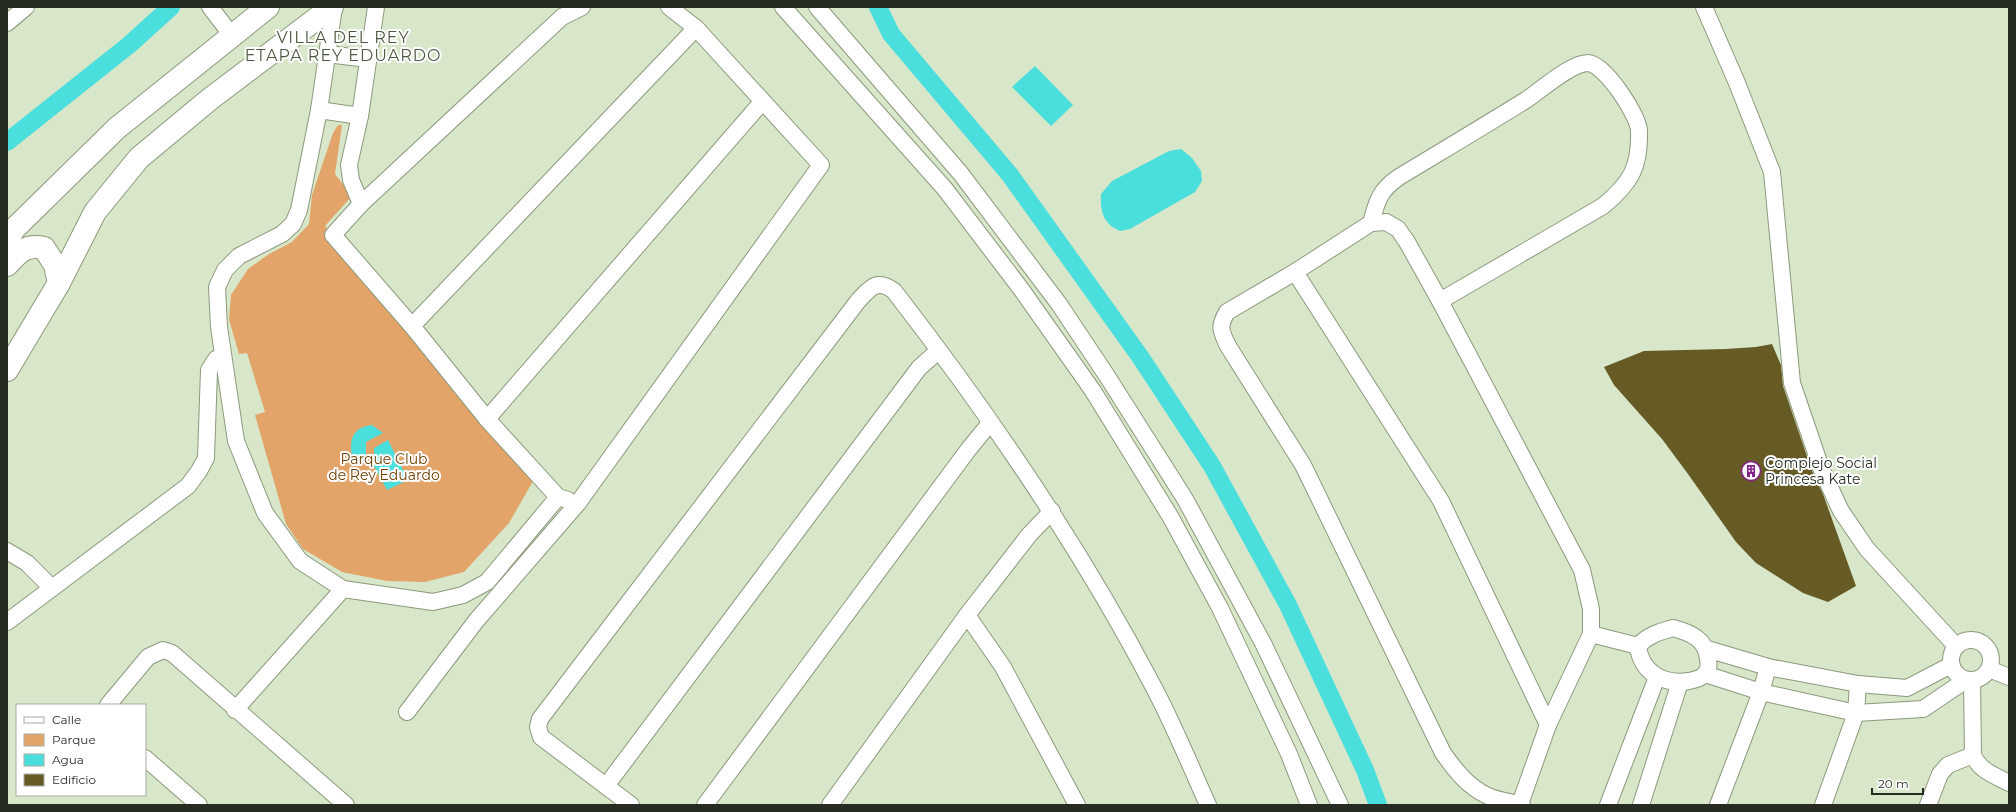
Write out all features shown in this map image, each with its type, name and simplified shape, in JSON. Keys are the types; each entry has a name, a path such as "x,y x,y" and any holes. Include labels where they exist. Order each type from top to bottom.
{"street":[{"path":"7,23 26,7"},
{"path":"210,7 233,37"},
{"path":"333,7 319,110 299,210 294,224 282,234 239,256 225,270 217,287 219,327 236,441 265,513 300,561 343,589 433,602 463,595 487,582 558,496"},
{"path":"7,370 58,284 95,212 139,158 210,99 333,7"},
{"path":"361,204 352,180 349,165 360,116 376,7"},
{"path":"578,503 558,496 487,419 412,326 333,235 361,204 562,17 582,7"},
{"path":"407,712 476,620 578,503 821,165 696,28 669,7"},
{"path":"783,7 945,189 1021,289 1093,391 1170,516 1220,608 1289,754 1309,805"},
{"path":"817,7 961,174 1059,304 1107,376 1185,499 1263,643 1340,805"},
{"path":"1704,7 1737,83 1772,172 1792,383 1820,468 1841,511 1867,548 1956,646"},
{"path":"7,241 14,229 117,128 233,37 258,10"},
{"path":"412,326 696,28"},
{"path":"327,54 368,60"},
{"path":"1370,223 1377,199 1387,185 1399,176 1527,100 1577,66 1589,63 1598,67 1607,75 1616,86 1639,125 1639,151 1633,172 1621,191 1603,206 1440,302"},
{"path":"487,419 762,102"},
{"path":"319,110 360,116"},
{"path":"1386,222 1398,229 1407,242 1440,302 1582,570 1591,609 1591,634 1548,725 1521,805 1488,796 1469,784 1455,770 1444,752 1303,465 1228,346 1221,332 1221,322 1227,312 1295,272 1370,223 1386,222"},
{"path":"7,265 17,254 26,248 34,246 44,248 55,265 58,284"},
{"path":"1295,272 1441,501 1548,725"},
{"path":"631,805 541,737 538,727 540,719 838,326 869,289 877,285 883,285 894,291 1052,511 1153,684 1208,805"},
{"path":"7,359 33,328"},
{"path":"606,786 919,368 938,351"},
{"path":"7,622 188,486 206,458 209,370 216,359 223,357"},
{"path":"705,805 968,450 990,423"},
{"path":"830,805 967,615 1029,535 1052,511"},
{"path":"7,551 27,563 52,588"},
{"path":"235,710 343,589"},
{"path":"967,615 1003,667 1076,805"},
{"path":"1673,628 1689,632 1702,641 1707,649 1709,665 1705,674 1696,680 1680,682 1657,677 1648,670 1639,656 1638,646 1645,638 1673,628"},
{"path":"1591,634 1638,646"},
{"path":"1969,640 1982,644 1990,655 1989,669 1979,679 1969,680 1959,677 1951,665 1952,652 1956,646 1969,640"},
{"path":"1707,649 1768,667 1858,684 1907,688 1951,665"},
{"path":"109,704 148,657 162,650 172,653 235,710 346,805"},
{"path":"1718,805 1761,692 1768,667"},
{"path":"1989,669 2009,677"},
{"path":"1705,674 1761,692 1856,713 1923,709 1969,680"},
{"path":"1608,805 1657,677"},
{"path":"1969,680 1973,755 1978,765 1985,771 2009,783"},
{"path":"1641,805 1680,682"},
{"path":"1823,805 1856,713 1858,684"},
{"path":"1928,805 1940,774 1948,765 1973,755"},
{"path":"146,759 199,805"}],"green space":[{"name":"Parque Club de Rey Eduardo","path":"338,125 342,125 335,174 352,196 325,226 536,476 509,523 464,572 425,582 387,581 342,572 303,549 286,524 255,415 265,412 247,353 239,354 229,320 231,295 248,269 269,254 292,242 309,224 312,195 333,133"}],"water":[{"path":"1035,66 1073,105 1051,126 1012,87"},
{"path":"1181,149 1192,158 1201,171 1202,181 1195,192 1130,229 1120,231 1110,225 1106,221 1102,211 1101,194 1112,181 1169,151"},
{"path":"372,425 383,433 366,442 366,462 352,456 351,444 354,435 360,428"},
{"path":"388,440 408,480 387,490 374,466 374,448"}],"building":[{"name":"Complejo Social Princesa Kate","path":"1772,344 1781,365 1783,386 1812,471 1823,494 1856,586 1828,602 1803,593 1756,563 1736,542 1662,439 1614,385 1604,367 1644,351 1726,349 1756,347"}],"waterway":[{"path":"7,142 129,45 171,7"},
{"path":"878,7 891,34 1010,175 1141,358 1212,466 1288,605 1365,770 1378,805"}],"place":[{"name":"Complejo Social Princesa Kate","path":"1751,471"}],"district":[{"name":"VILLA DEL REY ETAPA REY EDUARDO","path":"343,46"}]}
